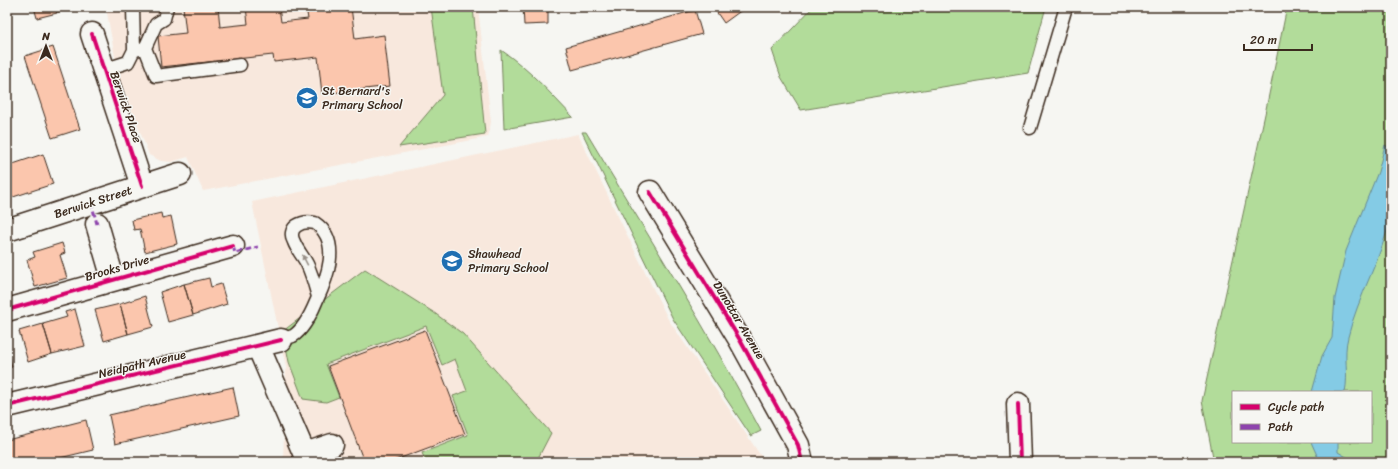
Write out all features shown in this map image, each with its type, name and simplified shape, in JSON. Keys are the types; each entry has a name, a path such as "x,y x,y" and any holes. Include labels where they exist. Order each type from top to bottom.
{"street":[{"name":"Berwick Place","path":"92,34 142,186"},
{"name":"Berwick Street","path":"7,230 180,174"},
{"name":"Dunottar Avenue","path":"650,192 744,346 798,445 802,462"},
{"name":"Brooks Drive","path":"98,224 113,279"},
{"name":"Brooks Drive","path":"7,310 233,246"},
{"name":"Neidpath Avenue","path":"7,406 281,340"},
{"path":"258,346 306,458 332,445"},
{"path":"1018,404 1020,462"}],"lane":[{"path":"133,7 140,49 156,76 240,65"},
{"path":"103,70 128,62 140,49 156,24 164,19 167,7"},
{"path":"1030,128 1066,7"},
{"path":"281,340 294,335 309,317 326,281 329,267 330,256 328,239 322,229 315,222 302,222 297,224 292,234 294,242 308,266 318,297"}],"shaded area":[{"name":"St Bernard's Primary School","path":"106,7 478,7 491,122 488,137 203,191 188,157 171,162 161,161 149,155 118,74"},
{"name":"Shawhead Primary School","path":"578,134 668,319 765,462 283,462 286,367 252,202"}],"green space":[{"path":"431,7 473,7 485,134 399,147 443,95"},
{"path":"813,7 1046,7 1028,73 801,110 781,77 772,50"},
{"path":"1287,7 1391,7 1391,462 1214,462 1202,401"},
{"path":"501,50 530,73 573,117 504,129"},
{"path":"582,132 586,132 675,280 761,431 751,436 673,319"},
{"path":"365,269 433,312 463,334 551,433 536,462 426,462 422,453 468,435 453,396 467,391 455,359 442,365 426,326 326,364 339,397 326,402 303,399 289,362 283,331"}],"water":[{"path":"1385,145 1391,149 1392,195 1390,219 1381,249 1352,322 1348,337 1346,351 1345,391 1312,391 1322,356 1332,338 1335,298 1346,251 1378,172"},
{"path":"1311,443 1338,443 1338,452 1355,462 1320,462"}],"building":[{"path":"34,7 55,7 57,13 37,18"},
{"path":"57,7 78,7 58,12"},
{"path":"183,7 218,7 220,27 248,24 246,7 279,7 281,22 308,19 306,7 351,7 355,39 384,35 390,86 322,94 318,57 274,62 273,55 161,67 158,36 186,33"},
{"path":"523,7 548,7 548,24 524,25"},
{"path":"713,7 746,7 724,23"},
{"path":"695,10 702,34 572,70 566,47"},
{"path":"53,47 80,129 52,138 25,56"},
{"path":"43,154 53,184 7,199 7,166"},
{"path":"161,213 162,218 171,216 177,244 145,252 140,229 134,230 132,220"},
{"path":"62,243 65,253 60,255 67,278 35,287 27,260 35,257 33,252"},
{"path":"209,278 211,287 221,284 227,304 193,315 184,284"},
{"path":"184,284 193,315 168,322 160,292"},
{"path":"145,296 153,327 128,334 120,304"},
{"path":"120,304 128,334 104,341 95,310"},
{"path":"75,309 85,346 52,354 43,324 67,317 65,312"},
{"path":"43,324 52,354 28,362 19,331"},
{"path":"425,330 465,434 390,462 364,462 328,366"},
{"path":"7,347 12,367 7,368"},
{"path":"233,387 239,416 115,444 109,415"},
{"path":"86,420 93,450 43,462 7,462 7,440"}],"marked path":[{"path":"91,202 97,224"},
{"path":"233,246 235,253 258,247"}],"cycle path":[{"path":"92,34 142,186"},
{"path":"650,192 740,340 798,445 802,462"},
{"path":"7,310 233,246"},
{"path":"7,406 281,340"},
{"path":"1018,404 1020,462"}],"place":[{"name":"St Bernard's Primary School","path":"307,98"},
{"name":"Shawhead Primary School","path":"452,261"}]}
